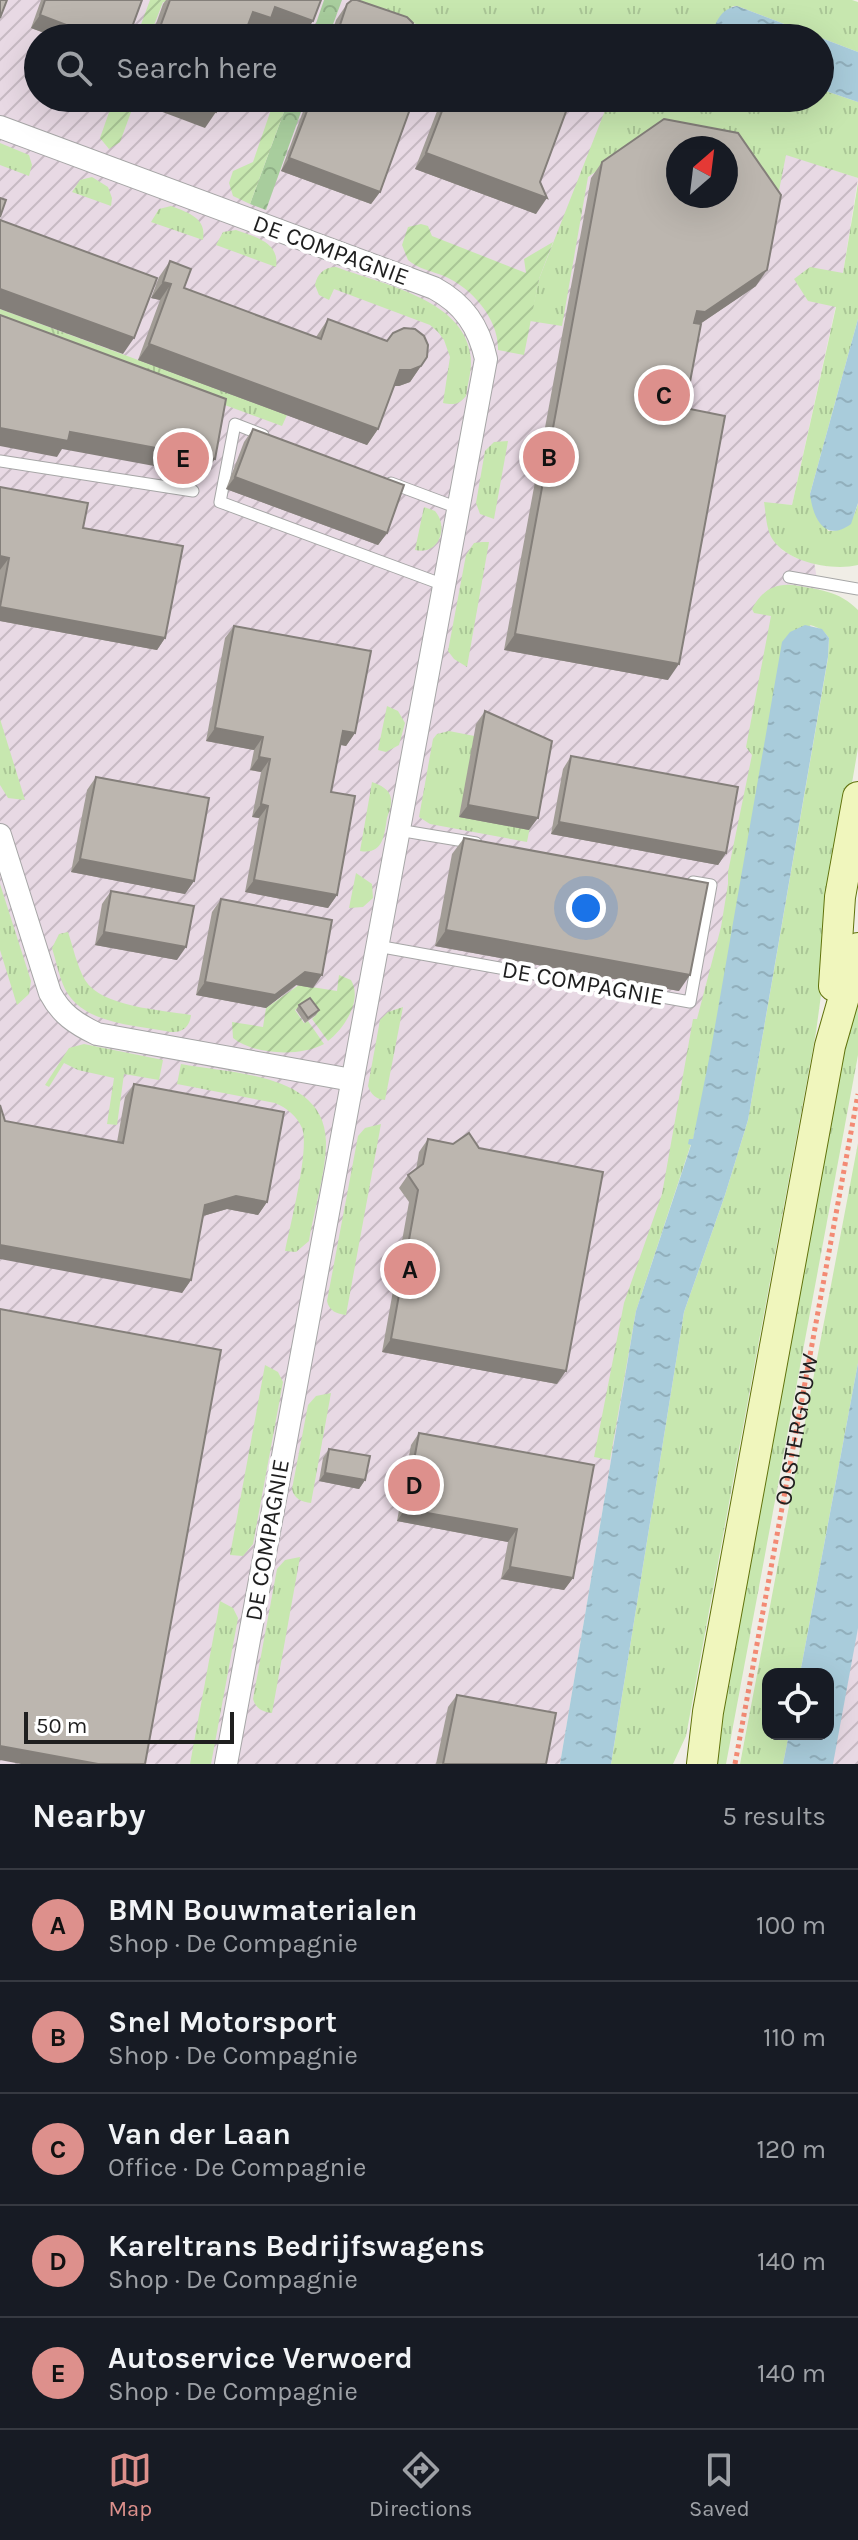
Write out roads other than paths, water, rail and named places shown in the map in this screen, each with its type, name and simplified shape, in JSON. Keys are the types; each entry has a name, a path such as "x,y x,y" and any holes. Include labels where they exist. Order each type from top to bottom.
{"main road":[{"name":"OOSTERGOUW","path":"830,1046 840,897 858,797"},
{"name":"OOSTERGOUW","path":"702,1764 708,1712 830,1046 858,948"},
{"name":"OOSTERGOUW","path":"690,1764 708,1712"}],"street":[{"name":"DE COMPAGNIE","path":"0,127 434,288 456,302 469,316 481,338 486,359 226,1764"},
{"path":"0,835 50,993 57,1006 75,1022 97,1034 352,1080"}],"lane":[{"path":"279,441 235,424 220,502 444,585"},
{"path":"0,461 193,491"},
{"path":"384,480 458,508"},
{"path":"789,577 858,589"},
{"path":"398,830 492,846"},
{"name":"DE COMPAGNIE","path":"377,946 690,1002 711,885 680,880"}],"water":[{"path":"737,6 784,24 716,24 719,17"},
{"path":"834,43 858,52 858,102 834,94"},
{"path":"858,319 858,503 851,524 834,531 822,526 817,519 810,494"},
{"path":"805,625 822,629 829,638 828,657 748,1120 684,1312 611,1764 560,1764 636,1311 691,1145 688,1144 689,1139 693,1139 782,642 790,632"},
{"path":"858,1363 858,1628 833,1764 783,1764 788,1740 834,1740 834,1668 801,1668"}],"place":[{"name":"Van der Laan","path":"664,395"},
{"name":"Snel Motorsport","path":"549,457"},
{"name":"Autoservice Verwoerd","path":"183,458"},
{"name":"BMN Bouwmaterialen","path":"410,1269"},
{"name":"Kareltrans Bedrijfswagens","path":"414,1485"}]}
